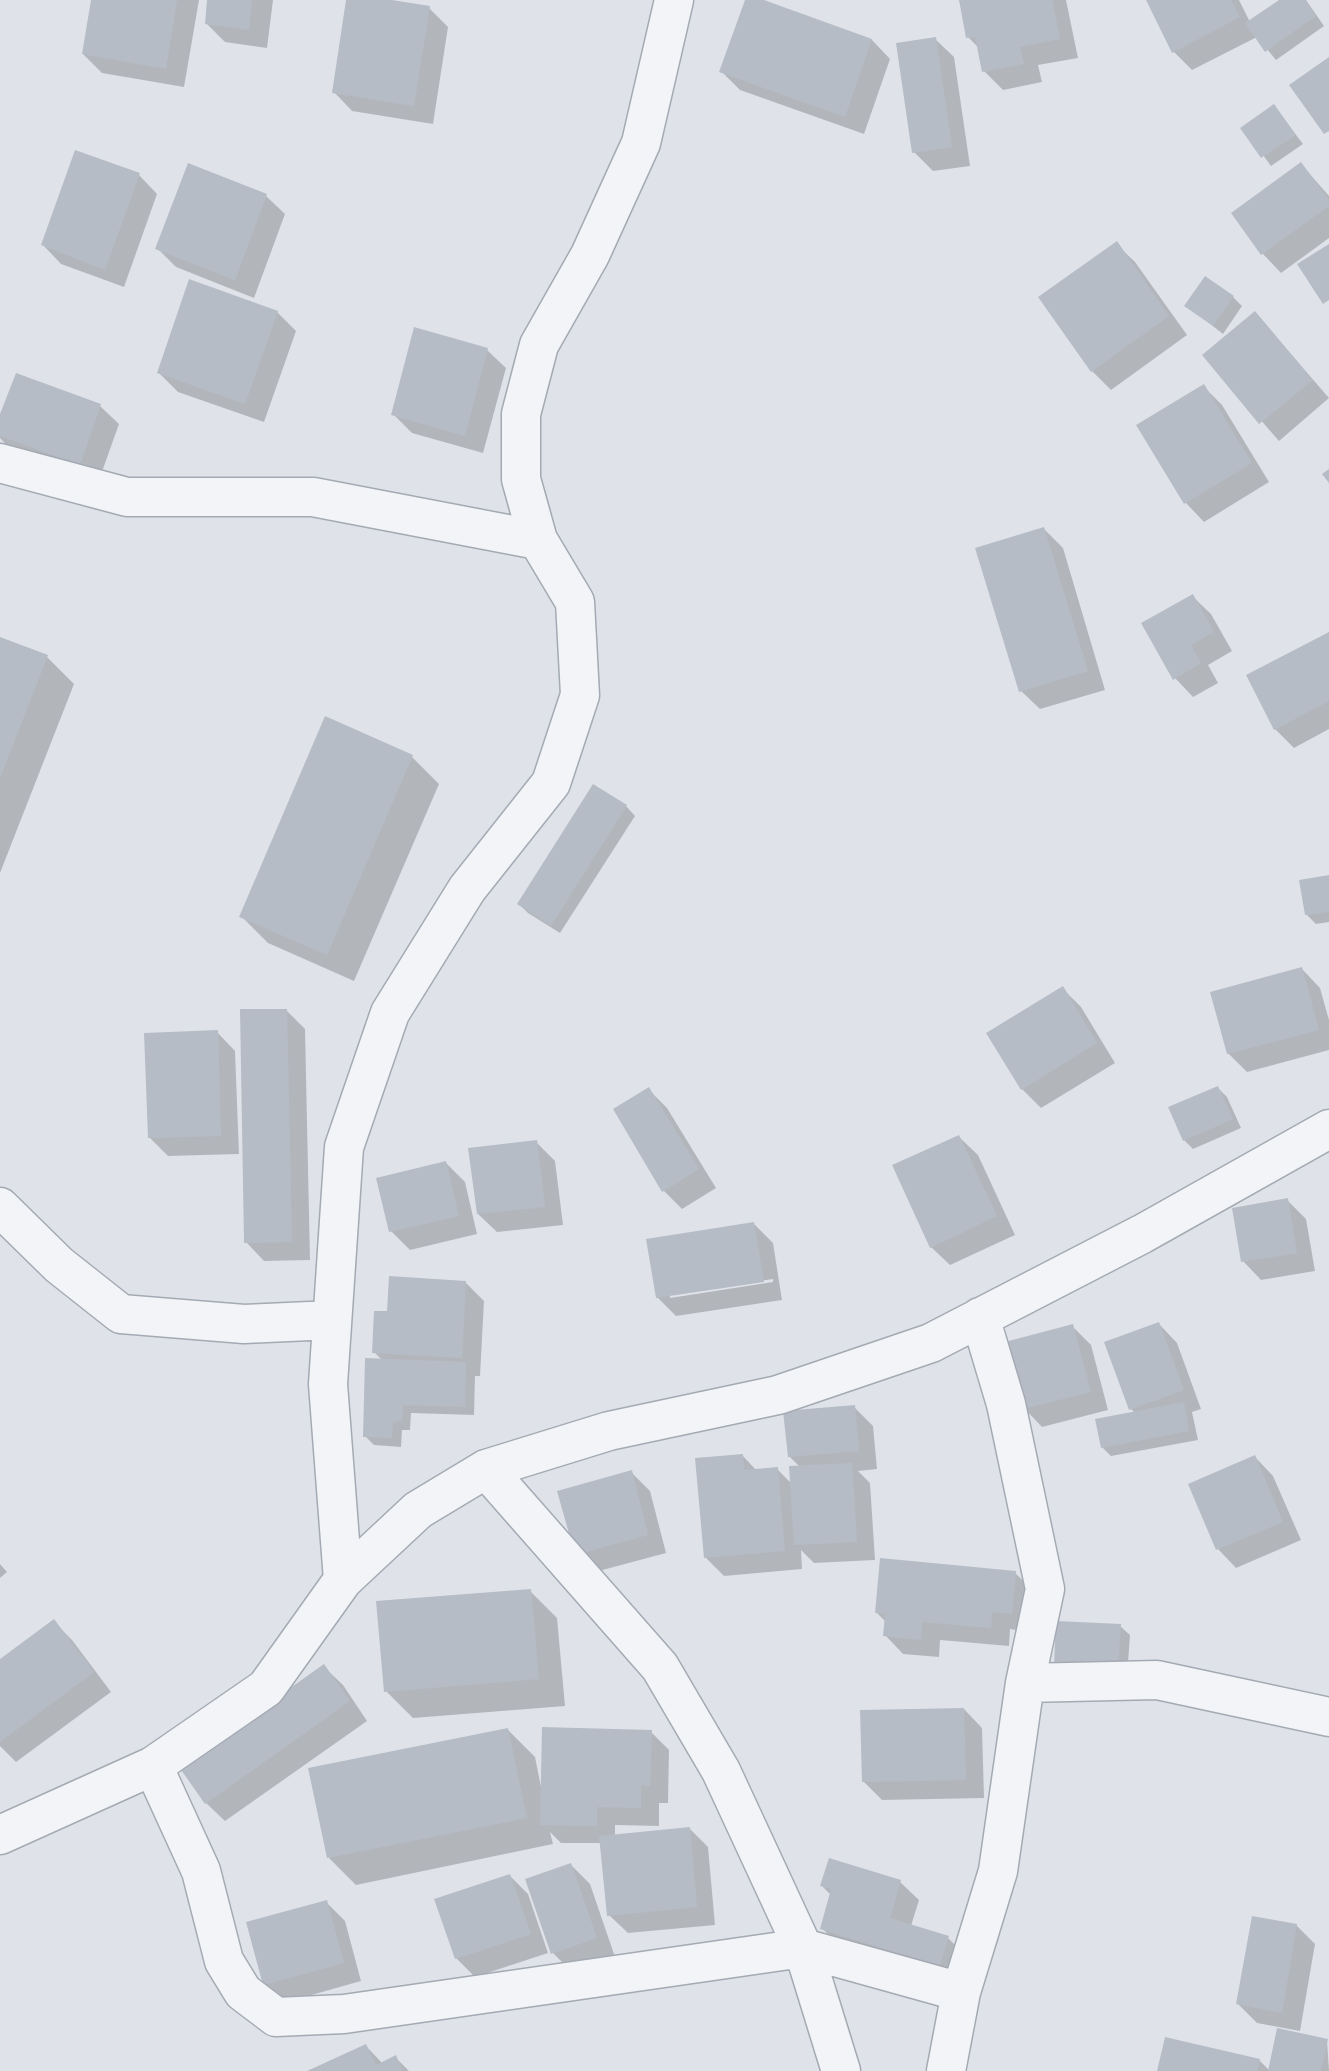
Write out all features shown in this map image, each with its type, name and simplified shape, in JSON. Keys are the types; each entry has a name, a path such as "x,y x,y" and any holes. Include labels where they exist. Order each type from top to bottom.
{"street":[{"path":"343,1580 328,1384 344,1147 390,1013 467,889 551,783 580,695 575,602 538,540 521,479 521,414 539,345 590,255 641,143 674,0"},
{"path":"0,463 127,497 313,497 538,540"},
{"path":"0,1835 153,1766 267,1688 343,1580 418,1510 486,1469 609,1431 778,1395 931,1343 1143,1234 1329,1129"},
{"path":"0,1207 59,1265 121,1314 244,1324 332,1320"},
{"path":"946,2071 961,1992 998,1871 1025,1683 1045,1590 1006,1404 980,1317"},
{"path":"486,1469 660,1668 721,1771 803,1948 841,2071"},
{"path":"1025,1683 1157,1680 1329,1717"},
{"path":"153,1766 201,1871 224,1961 243,1992 276,2017 344,2014 803,1948 961,1992"}],"building":[{"path":"91,0 177,0 166,69 82,54"},
{"path":"207,0 252,0 249,30 205,24"},
{"path":"346,0 392,0 430,6 414,106 332,93"},
{"path":"745,0 764,0 872,39 845,117 719,72"},
{"path":"959,0 1052,0 1060,39 1020,47 1024,64 982,72 975,37 966,38"},
{"path":"1146,0 1231,0 1240,17 1172,53"},
{"path":"1279,0 1305,0 1316,16 1265,52 1245,23"},
{"path":"936,37 952,147 912,153 896,43"},
{"path":"1329,57 1329,131 1324,134 1289,85"},
{"path":"1274,104 1296,135 1261,158 1240,128"},
{"path":"75,150 140,173 105,270 41,245"},
{"path":"1301,162 1329,200 1329,206 1261,255 1231,213"},
{"path":"188,163 267,194 235,280 155,249"},
{"path":"1117,241 1169,316 1091,372 1038,297"},
{"path":"1329,244 1329,300 1323,304 1297,264"},
{"path":"1205,276 1234,296 1213,326 1184,306"},
{"path":"189,279 278,311 245,404 157,373"},
{"path":"1255,311 1313,380 1259,424 1202,355"},
{"path":"414,327 488,348 465,436 391,415"},
{"path":"16,373 101,404 80,465 0,436 0,414"},
{"path":"1204,384 1252,463 1184,504 1136,425"},
{"path":"1329,469 1329,483 1322,474"},
{"path":"1044,527 1088,671 1019,692 975,548"},
{"path":"1193,594 1214,632 1191,645 1201,663 1173,680 1141,623"},
{"path":"1329,632 1329,701 1274,730 1246,675"},
{"path":"0,637 48,655 0,778"},
{"path":"325,716 413,755 327,955 239,917"},
{"path":"593,784 627,805 551,926 517,904"},
{"path":"1329,875 1329,912 1305,915 1299,880"},
{"path":"1302,967 1319,1030 1227,1054 1210,992"},
{"path":"1063,986 1097,1043 1021,1090 986,1033"},
{"path":"240,1009 287,1009 292,1242 244,1243"},
{"path":"218,1030 221,1136 148,1138 144,1033"},
{"path":"1218,1086 1233,1119 1183,1141 1168,1107"},
{"path":"649,1087 699,1169 662,1192 613,1109"},
{"path":"959,1135 997,1216 930,1248 892,1165"},
{"path":"537,1140 545,1207 477,1214 468,1148"},
{"path":"446,1161 459,1216 389,1232 376,1178"},
{"path":"1288,1198 1297,1253 1241,1262 1232,1208"},
{"path":"754,1222 764,1282 656,1298 646,1239"},
{"path":"389,1276 466,1281 462,1358 372,1353 374,1311 387,1311"},
{"path":"1159,1322 1184,1390 1129,1410 1104,1342"},
{"path":"1073,1324 1091,1392 1022,1409 1005,1342"},
{"path":"365,1358 466,1362 465,1407 403,1405 402,1421 393,1422 392,1438 363,1437"},
{"path":"1184,1402 1189,1431 1101,1448 1095,1419"},
{"path":"855,1405 859,1451 788,1457 783,1411"},
{"path":"743,1454 744,1470 778,1467 785,1551 704,1558 695,1458"},
{"path":"1255,1455 1283,1522 1216,1550 1188,1484"},
{"path":"852,1463 857,1542 794,1545 789,1466"},
{"path":"632,1470 648,1535 575,1555 557,1491"},
{"path":"880,1558 1016,1571 1012,1614 992,1612 991,1628 922,1622 921,1640 883,1636 885,1614 875,1613"},
{"path":"531,1589 539,1679 384,1692 376,1601"},
{"path":"54,1619 94,1672 0,1742 0,1659"},
{"path":"1056,1621 1121,1624 1118,1668 1054,1665"},
{"path":"324,1664 350,1701 205,1804 179,1767"},
{"path":"964,1708 966,1780 862,1782 860,1710"},
{"path":"542,1727 652,1730 650,1786 641,1785 641,1808 597,1807 597,1826 540,1825"},
{"path":"508,1728 527,1818 327,1858 308,1768"},
{"path":"690,1827 697,1907 607,1916 599,1836"},
{"path":"829,1858 901,1880 890,1918 949,1936 940,1966 820,1929 831,1889 820,1886"},
{"path":"571,1863 597,1938 551,1954 525,1879"},
{"path":"510,1874 531,1934 455,1959 434,1899"},
{"path":"327,1900 344,1963 263,1985 246,1922"},
{"path":"1252,1916 1297,1924 1282,2013 1236,2004"},
{"path":"1277,2028 1328,2039 1321,2071 1268,2071"},
{"path":"1165,2037 1260,2059 1257,2071 1157,2071"},
{"path":"366,2044 376,2065 396,2055 403,2071 307,2071"}]}
